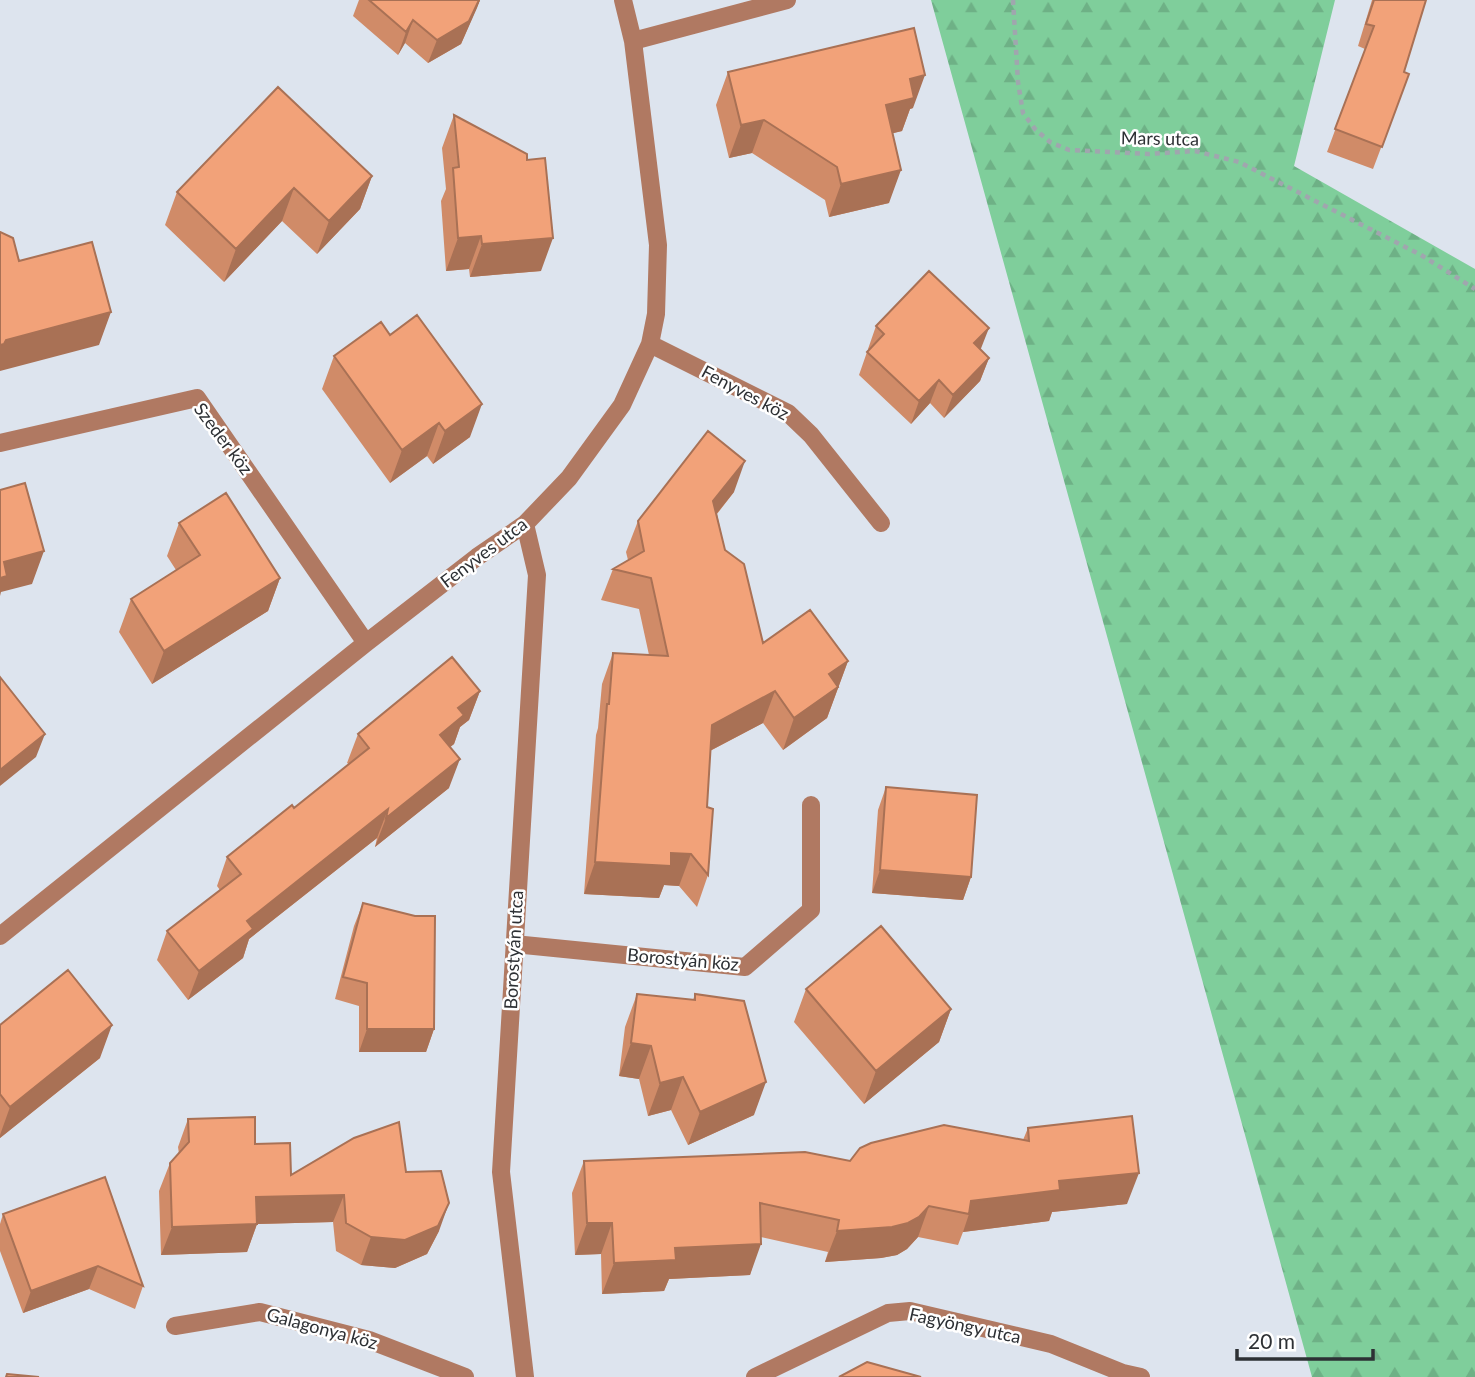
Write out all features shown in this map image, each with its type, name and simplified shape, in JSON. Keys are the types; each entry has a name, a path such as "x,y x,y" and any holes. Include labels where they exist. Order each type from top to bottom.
{"street":[{"name":"Fenyves utca","path":"0,936 366,643 477,556 525,524 569,478 622,405 650,344 656,314 658,245 633,41 623,0"},
{"path":"633,41 787,0"},
{"name":"Fenyves köz","path":"650,344 788,413 811,435 881,523"},
{"name":"Szeder köz","path":"0,443 197,398 366,643"},
{"name":"Borostyán utca","path":"525,524 537,575 501,1172 526,1377"},
{"name":"Borostyán köz","path":"514,944 745,967 811,911 811,805"},
{"name":"Fagyöngy utca","path":"755,1377 888,1313 910,1311 1051,1344 1123,1373 1141,1377"},
{"name":"Galagonya köz","path":"175,1326 260,1312 369,1340 465,1377"}],"path":[{"name":"Mars utca","path":"1013,0 1018,82 1023,113 1035,129 1050,142 1069,150 1148,154 1195,150 1239,162 1421,255 1475,289"}],"green space":[{"path":"931,0 1335,0 1294,166 1475,269 1475,1377 1312,1377"}],"building":[{"path":"369,0 479,0 469,21 437,40 413,20 406,32"},
{"path":"1374,0 1426,0 1404,72 1409,74 1382,147 1335,129 1374,26 1366,24"},
{"path":"914,28 925,75 910,79 914,98 886,105 901,170 841,184 837,167 764,120 741,125 728,72"},
{"path":"278,87 372,176 329,221 294,188 236,249 177,192"},
{"path":"454,115 527,154 527,160 545,158 553,238 482,244 481,236 458,238 453,168 459,167"},
{"path":"0,232 13,238 19,261 92,242 111,312 6,340 0,345"},
{"path":"929,271 989,328 974,343 989,358 953,395 939,380 919,401 867,352 884,334 876,326"},
{"path":"417,315 482,404 445,431 439,423 402,450 334,356 381,322 390,335"},
{"path":"708,431 745,461 713,501 725,550 744,564 763,643 810,610 848,661 829,674 838,687 794,718 775,691 712,725 707,807 713,809 708,875 691,854 671,853 671,866 595,862 613,653 668,656 651,578 613,569 644,551 638,521"},
{"path":"25,483 44,551 4,562 7,576 0,578 0,490"},
{"path":"226,493 280,578 164,651 131,599 200,555 179,523"},
{"path":"452,657 480,691 458,708 464,715 440,735 460,759 386,818 388,809 247,921 253,929 199,971 167,931 241,874 227,857 369,748 358,734"},
{"path":"0,677 45,734 0,770"},
{"path":"886,787 977,795 971,877 880,870"},
{"path":"363,903 415,916 435,916 434,1029 367,1029 367,983 343,977"},
{"path":"881,926 951,1009 876,1071 806,989"},
{"path":"68,970 112,1025 10,1107 0,1094 0,1025"},
{"path":"637,994 695,1000 695,994 744,1001 766,1082 700,1112 683,1077 660,1083 651,1046 631,1043"},
{"path":"1132,1116 1139,1173 1059,1181 1060,1190 971,1201 969,1214 929,1206 919,1217 908,1223 892,1227 837,1231 839,1220 760,1203 761,1244 675,1248 676,1260 614,1263 612,1223 587,1223 584,1161 805,1152 850,1161 860,1148 871,1143 944,1125 1029,1141 1028,1128"},
{"path":"255,1117 255,1144 290,1143 291,1175 354,1138 399,1122 406,1172 441,1171 449,1203 438,1226 405,1240 371,1237 346,1223 344,1195 256,1197 257,1224 172,1227 170,1163 189,1142 188,1119"},
{"path":"105,1177 143,1286 98,1266 31,1291 3,1214"},
{"path":"867,1362 921,1377 839,1377"},
{"path":"7,1374 39,1377 6,1377"}]}
